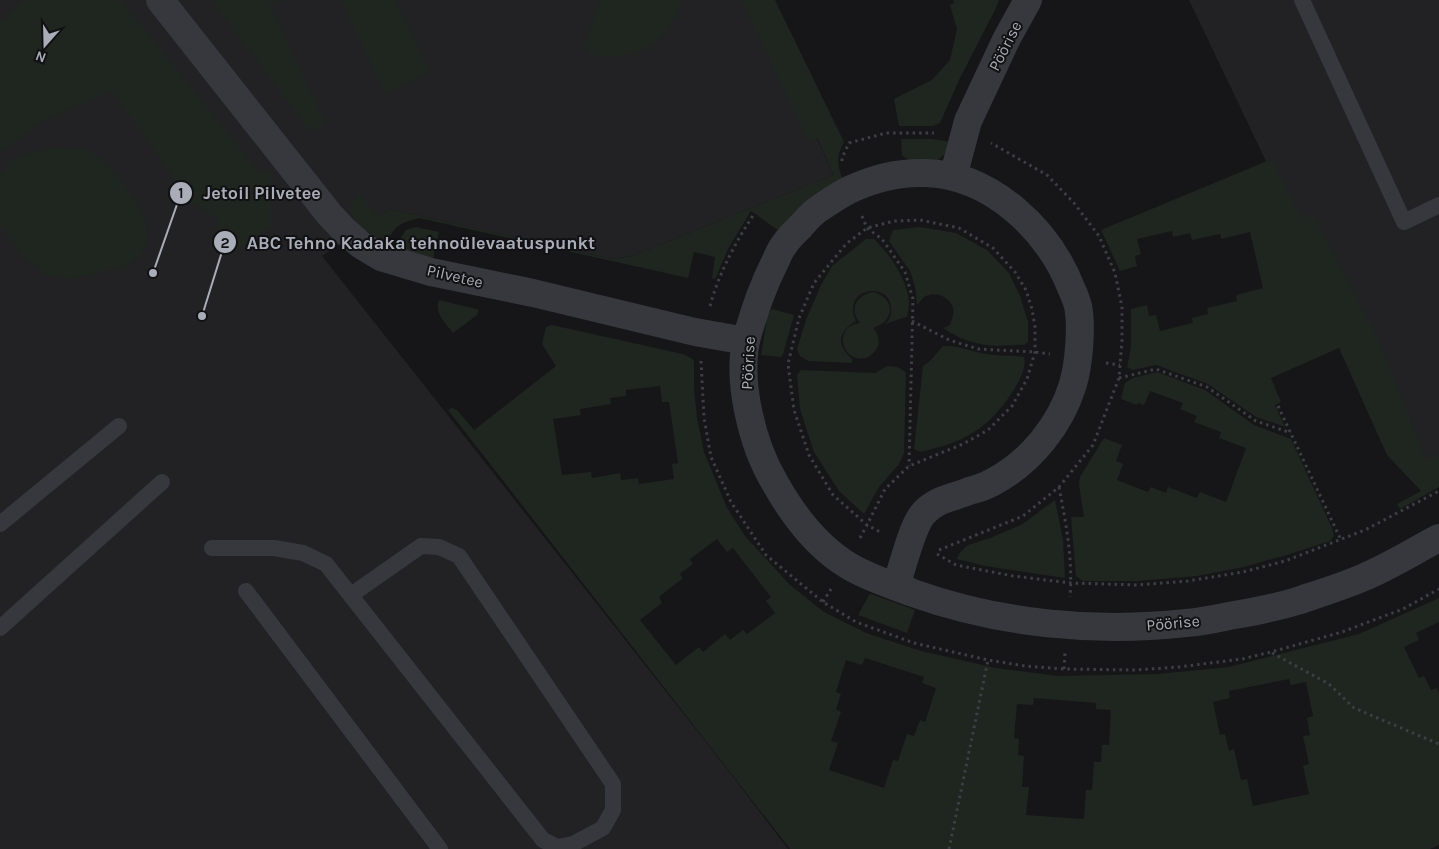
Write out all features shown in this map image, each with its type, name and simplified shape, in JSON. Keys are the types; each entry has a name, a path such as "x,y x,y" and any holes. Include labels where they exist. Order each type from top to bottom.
{"street":[{"name":"Pilvetee","path":"160,0 329,214 360,245 381,257 431,272 746,341"},
{"name":"Pöörise","path":"954,177 968,121 1007,38 1028,0"},
{"name":"Pöörise","path":"896,586 915,528 922,515 938,501 994,482 1021,464 1044,440 1062,414 1074,380 1080,339 1078,306 1065,272 1052,250 1030,222 1005,202 979,186 954,177 924,173 888,176 849,190 813,212 784,245 763,286 746,341 743,384 752,430 769,474 785,501 812,537 846,565 871,577 896,586 959,608 1007,618 1067,625 1134,627 1189,623 1252,612 1294,602 1361,579 1439,538"}],"lane":[{"path":"1302,0 1404,222 1439,205"},
{"path":"0,524 119,426"},
{"path":"0,628 162,482"},
{"path":"212,548 274,548 303,553 326,564 542,840 557,847 573,844 603,828 613,810 613,784 459,556 439,547 421,546 351,595"},
{"path":"246,590 440,849"}],"path":[{"path":"909,466 913,299 905,272 882,239 867,228 849,190 842,158 849,143 886,133 936,133"},
{"path":"754,214 734,245 716,286 703,333 702,391 704,418 711,458 731,502 766,555 823,602 856,622 914,643 988,660 1064,669 1135,670 1179,668 1242,659 1342,632 1403,609 1439,589"},
{"path":"867,525 885,489 909,466 963,444 988,430 1012,406 1027,380 1035,352 1035,327 1026,290 1016,272 993,248 960,228 920,220 894,221 867,228 846,244 814,283 799,318 788,364 794,410 809,455 834,495 867,525 891,538 933,552 956,565 1013,576 1071,583 1136,585 1188,581 1243,572 1285,561 1364,530 1439,491"},
{"path":"912,321 950,340 978,349 1035,352 1120,365"},
{"path":"1119,378 1156,369 1207,387 1256,421 1291,433"},
{"path":"1278,406 1341,540"},
{"path":"1060,487 1070,547 1071,583 1064,669"},
{"path":"1271,652 1329,684 1354,708 1439,744"},
{"path":"949,849 988,660"}],"shaded area":[{"path":"0,0 751,0 834,175 632,256 612,259 390,209 322,256 728,770 788,849 0,849"},
{"path":"24,0 121,0 260,173 267,169 271,174 271,226 227,257 216,241 218,220 191,203 111,91 42,122 0,152 0,22"},
{"path":"211,0 280,0 270,5 326,123 310,131"},
{"path":"340,0 396,0 430,72 385,94"},
{"path":"600,0 682,0 667,30 652,44 635,53 626,55 598,56 587,51 584,45"},
{"path":"740,0 775,0 844,142 838,161 843,180 781,229 776,229 751,211 729,247 715,279 712,278 715,257 694,252 688,278 419,218 399,226 386,243 365,230 353,217 350,209 359,193 378,217 390,209 612,259 632,256 834,175 817,138 809,142"},
{"path":"953,0 999,0 940,123 933,126 899,126 894,99 932,80 950,60 957,29 950,5 954,3"},
{"path":"1189,0 1439,0 1439,483 1423,490"},
{"path":"901,139 933,139 950,142 941,158 930,163 924,163 912,161 902,155"},
{"path":"49,148 88,149 112,168 136,201 147,225 145,251 125,267 72,279 46,275 25,259 0,227 0,174 12,159"},
{"path":"1272,159 1302,219 1313,214 1379,339 1426,459 1439,454 1439,487 1400,509 1397,504 1421,491 1387,455 1339,348 1271,378 1281,402 1275,405 1285,427 1256,417 1208,384 1156,365 1133,370 1127,367 1131,348 1131,309 1147,305 1149,316 1156,315 1160,331 1193,323 1192,318 1208,314 1207,308 1237,301 1236,295 1263,288 1250,232 1221,239 1220,234 1192,240 1190,233 1173,237 1172,231 1137,239 1141,254 1135,256 1137,266 1120,271 1101,230"},
{"path":"416,227 439,232 433,258 394,248 406,230"},
{"path":"920,227 956,233 987,250 1009,273 1020,296 1028,322 1028,342 1024,345 996,346 968,341 943,328 950,325 953,316 953,308 946,298 934,294 926,296 917,305 915,286 910,271 889,241 893,230"},
{"path":"866,239 874,239 892,260 901,275 909,301 907,317 884,324 891,315 890,301 885,295 877,291 861,294 855,300 853,309 856,321 846,329 841,338 843,348 852,359 852,363 808,361 800,356 797,349 806,320 821,285 832,266"},
{"path":"874,292 886,300 890,310 889,316 886,321 873,328 879,343 876,350 868,357 860,359 847,352 843,338 845,331 851,326 860,323 855,313 856,303 863,296"},
{"path":"439,300 479,310 477,315 453,333 439,314"},
{"path":"772,309 794,315 781,357 761,355 768,313"},
{"path":"552,325 683,354 691,358 694,361 697,418 704,452 727,508 745,536 790,585 824,612 866,633 921,651 996,668 1058,676 1158,674 1229,667 1359,634 1439,598 1439,622 1416,633 1419,640 1404,647 1419,678 1424,676 1431,690 1437,688 1439,693 1439,845 1430,849 790,849 448,410 452,408 457,410 474,430 556,366 542,344 546,327","holes":["660,386 662,402 669,402 678,463 672,464 674,479 639,484 638,478 621,480 620,473 592,478 591,472 562,475 553,419 581,415 580,409 611,404 610,398 626,396 626,390","717,539 727,552 733,548 771,597 766,601 775,613 747,634 743,630 730,640 725,634 703,652 699,647 676,665 640,620 662,603 659,597 683,578 680,574 693,564 690,559","865,658 924,677 922,683 936,688 925,722 920,720 914,736 907,734 898,761 893,760 884,788 829,770 838,743 831,741 841,712 836,709 841,694 836,692 846,660 862,665","1289,679 1291,685 1306,682 1313,716 1307,718 1310,735 1303,736 1309,764 1303,766 1309,794 1253,806 1247,779 1241,780 1234,749 1229,751 1225,734 1220,735 1213,702 1230,698 1229,691","1034,698 1096,703 1096,709 1111,710 1109,745 1102,745 1101,762 1094,762 1092,790 1086,790 1084,819 1026,815 1029,787 1022,787 1024,756 1018,755 1019,739 1014,738 1017,704 1033,705"]},
{"path":"943,346 992,355 1024,357 1022,374 1012,394 984,425 955,442 927,451 919,451 914,449 923,366"},
{"path":"887,366 897,367 906,372 904,453 899,464 879,487 864,514 839,491 814,452 800,409 797,375 801,370 875,373"},
{"path":"1157,372 1205,390 1254,425 1291,439 1332,528 1334,536 1330,541 1244,567 1197,576 1136,581 1083,581 1076,576 1071,517 1084,517 1079,485 1080,477 1104,438 1122,445 1116,461 1123,464 1117,480 1148,492 1151,487 1166,493 1168,487 1197,498 1200,492 1226,502 1246,448 1219,438 1221,432 1194,422 1197,416 1180,409 1183,403 1150,391 1144,405 1138,403 1137,405 1121,399 1125,383 1133,378"},
{"path":"1055,500 1063,539 1065,578 985,566 957,559 960,552 968,545 1021,525"},
{"path":"871,594 915,610 907,633 858,615"}],"place":[{"name":"Jetoil Pilvetee","path":"153,273"},
{"name":"ABC Tehno Kadaka tehnoülevaatuspunkt","path":"202,316"}]}
